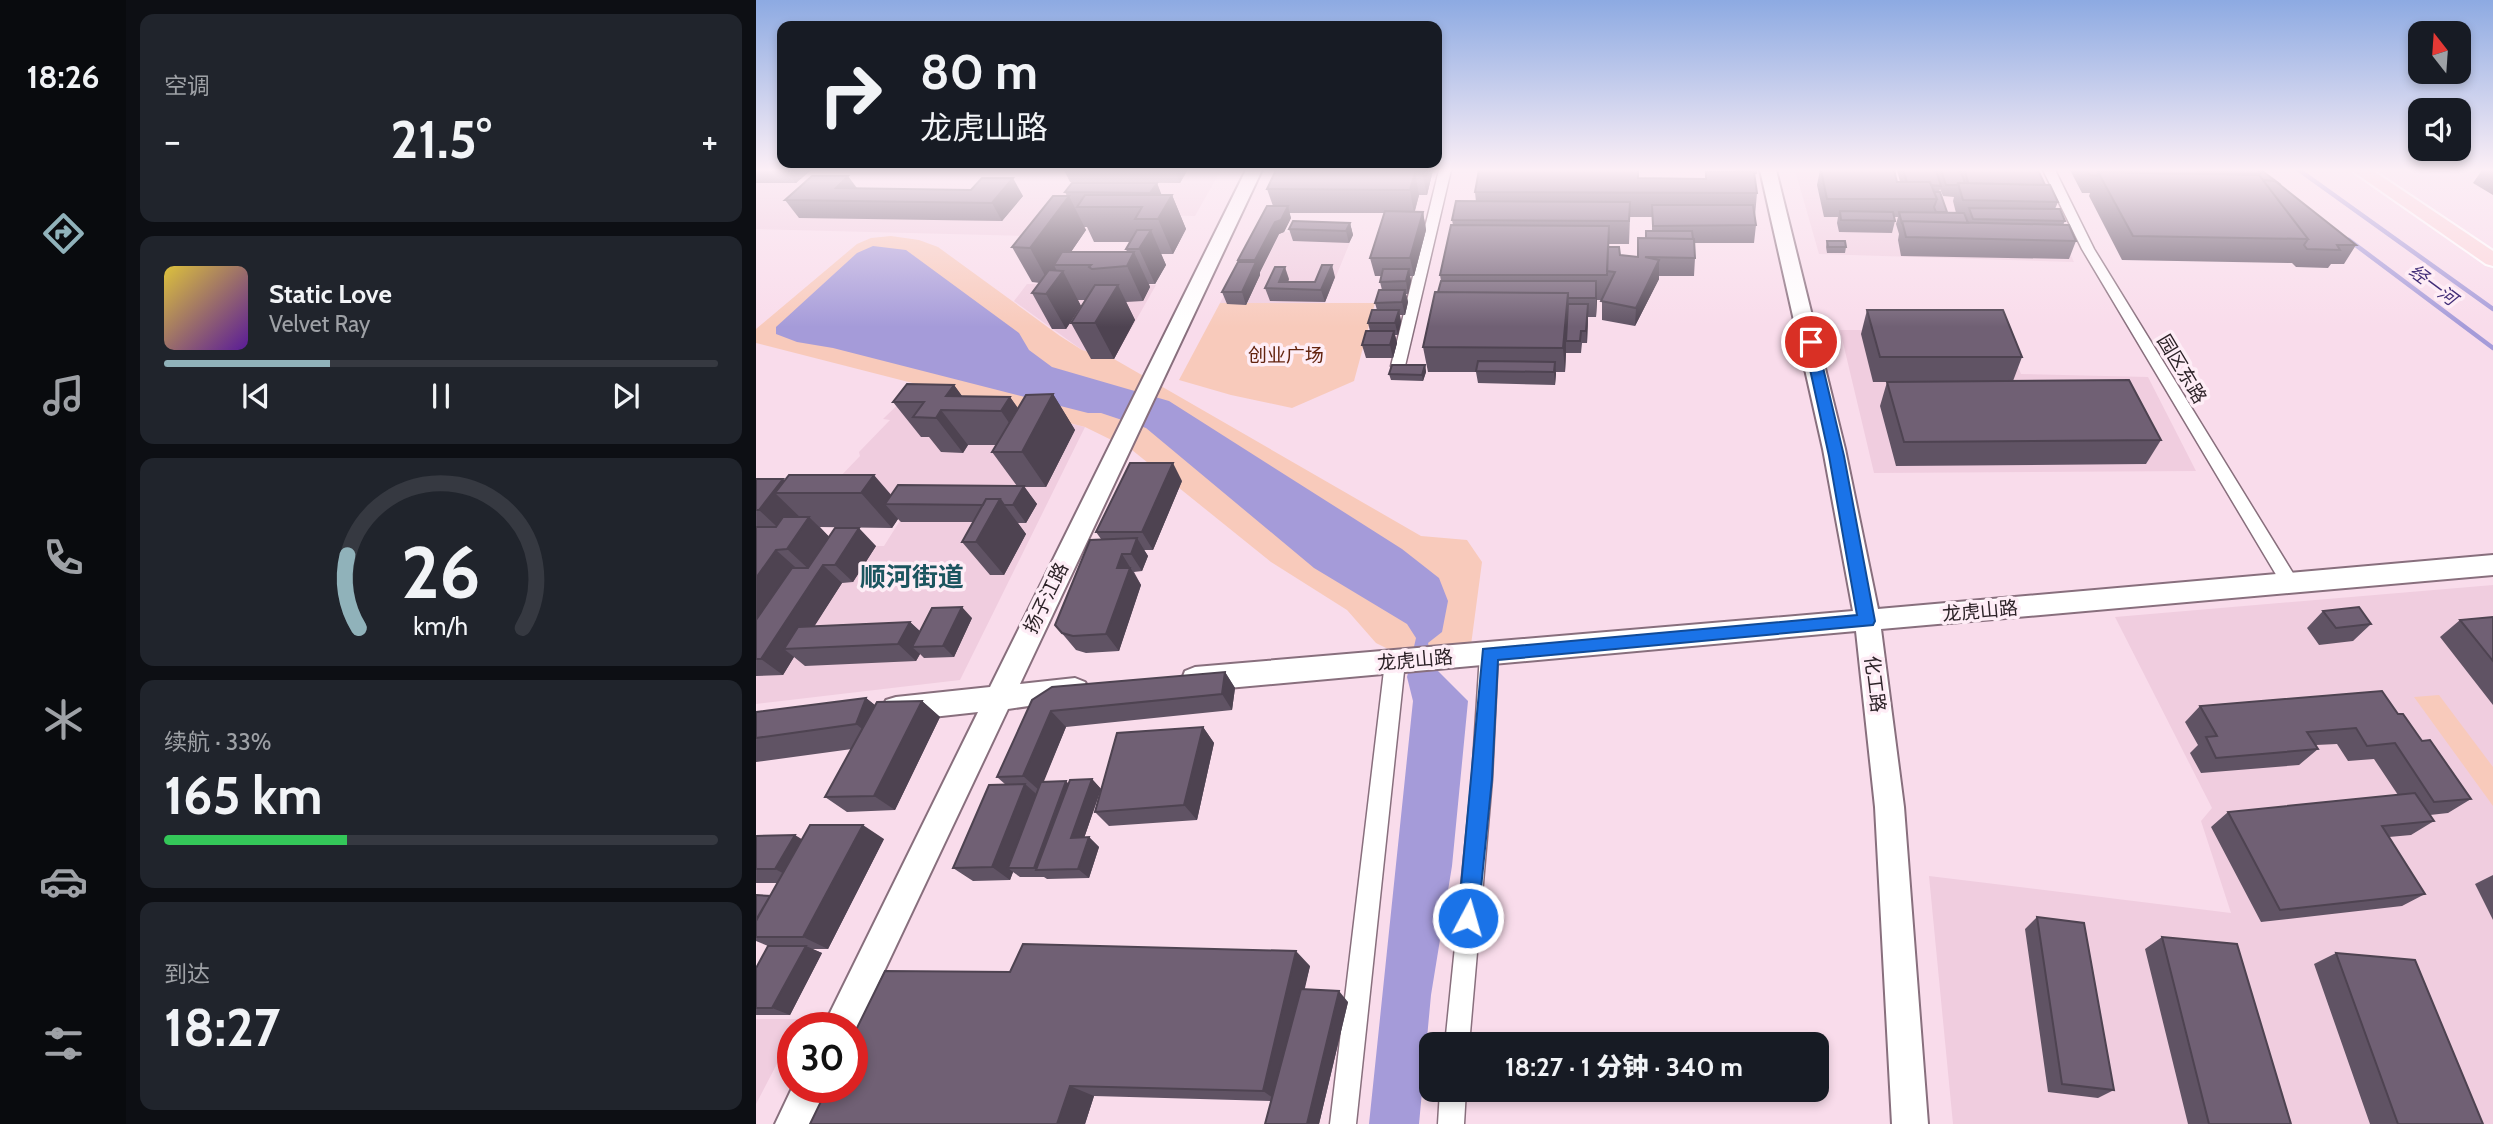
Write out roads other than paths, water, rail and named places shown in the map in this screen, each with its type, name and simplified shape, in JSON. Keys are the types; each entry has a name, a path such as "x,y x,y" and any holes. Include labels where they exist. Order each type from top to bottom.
{"main road":[{"path":"2438,222 2493,260"},
{"path":"2463,222 2493,242"}],"street":[{"name":"扬子江路","path":"847,1012 1229,222"},
{"path":"1398,366 1432,222"},
{"name":"化工路","path":"1780,222 1836,456 1867,621 1885,763 1910,1124"},
{"name":"园区东路","path":"2075,222 2088,248 2290,583"},
{"name":"龙虎山路","path":"1177,681 2493,565"},
{"path":"1458,1032 1482,779 1489,654"},
{"path":"1343,1124 1395,662"},
{"path":"866,712 1094,688"},
{"path":"1451,1124 1452,1102"},
{"path":"793,1124 803,1103"}],"waterway":[{"name":"经一河","path":"2372,222 2493,309"},
{"name":"经一河","path":"2349,240 2493,348"}],"district":[{"name":"顺河街道","path":"912,577"}],"park label":[{"name":"创业广场","path":"1286,355"}]}
